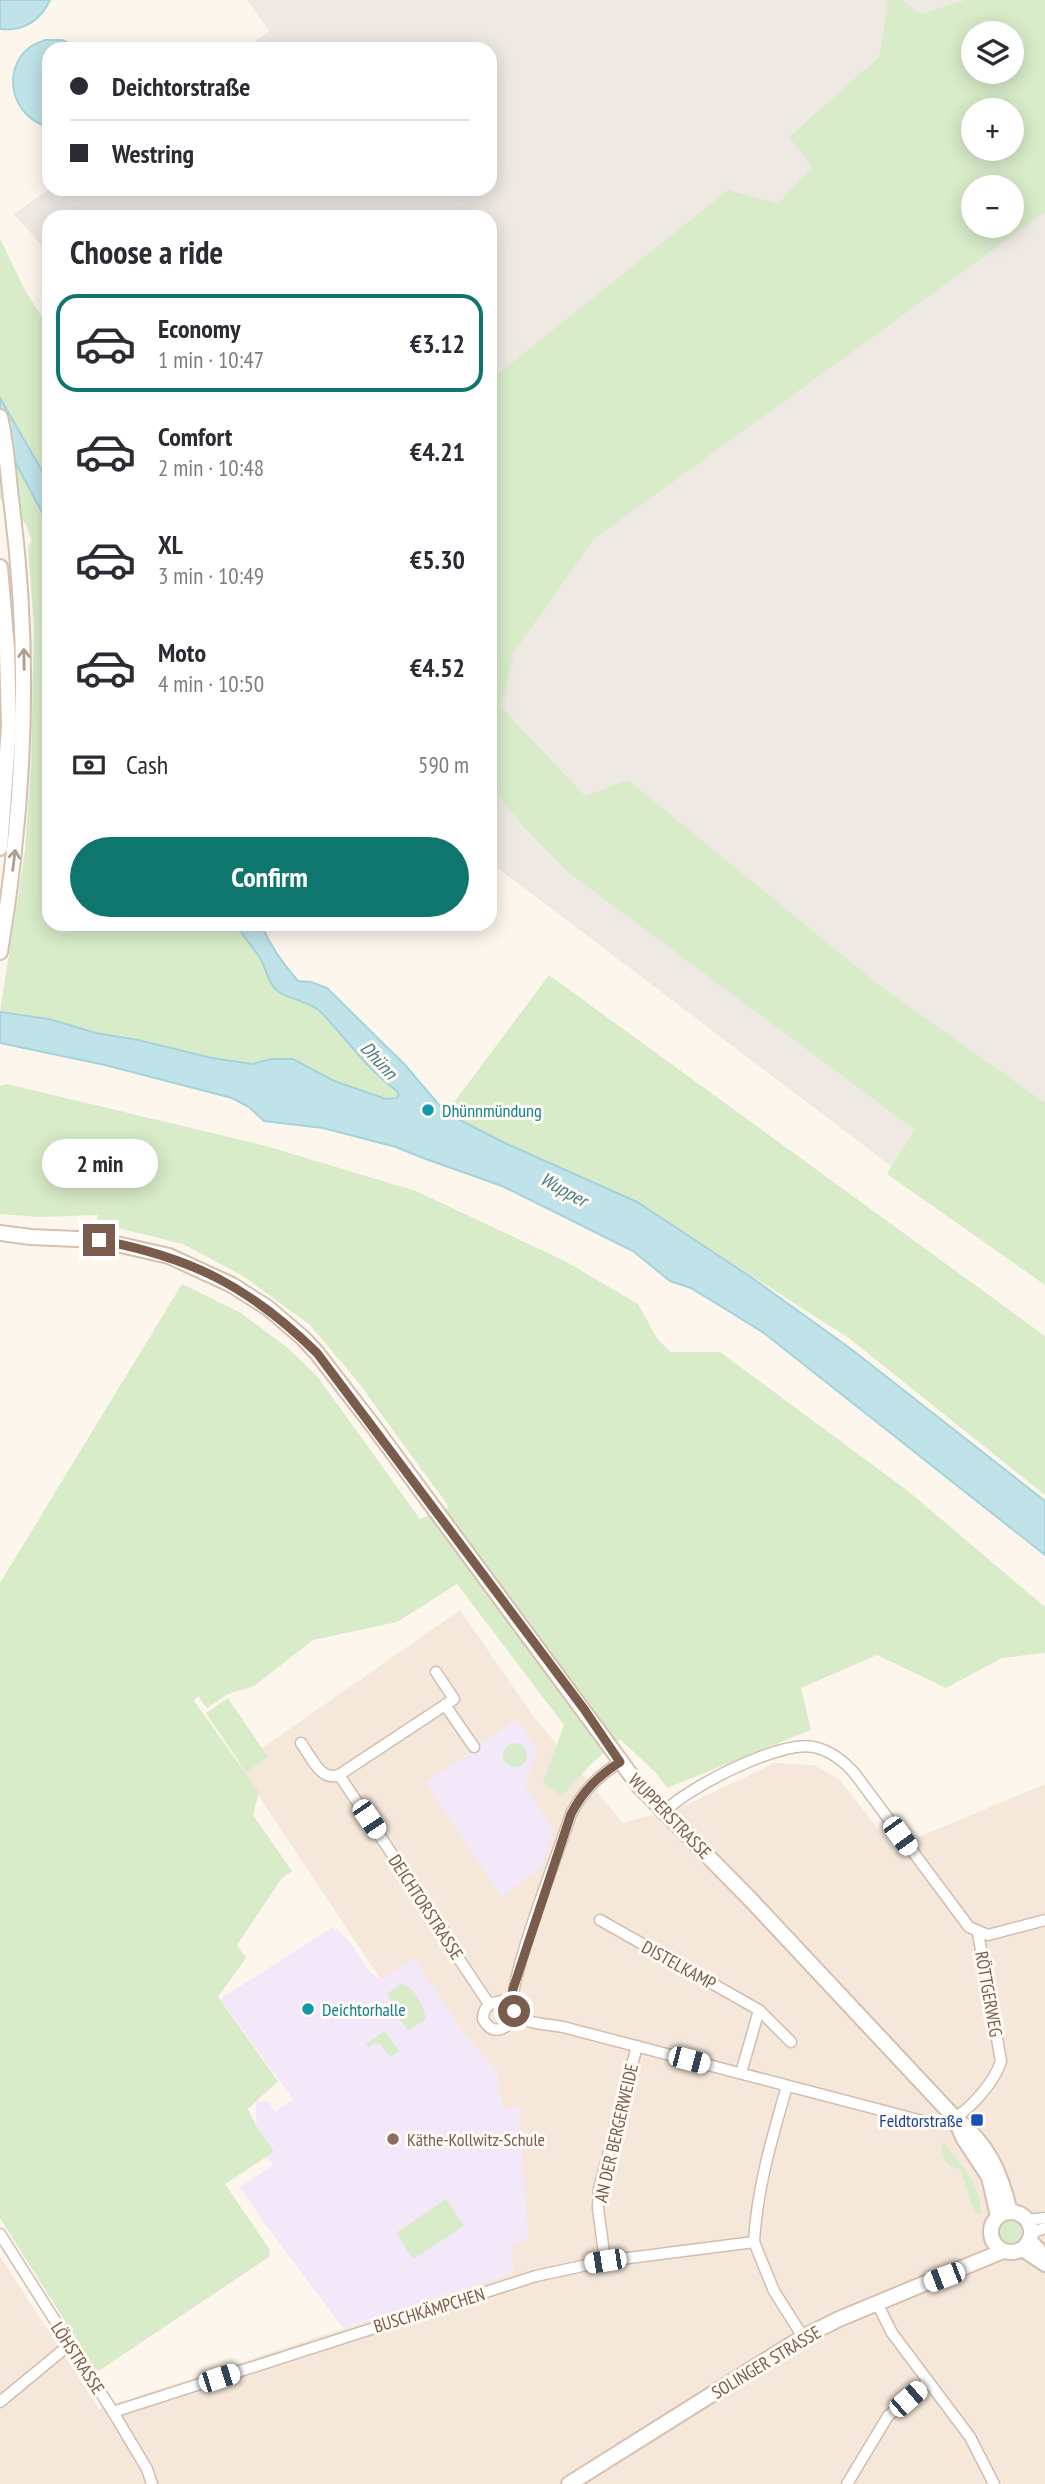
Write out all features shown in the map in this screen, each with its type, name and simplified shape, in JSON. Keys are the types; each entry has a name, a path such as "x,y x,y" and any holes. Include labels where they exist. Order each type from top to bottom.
{"main road":[{"path":"0,417 18,552 23,621 0,848"},
{"path":"0,567 11,726 15,859 0,952"},
{"name":"WUPPERSTRASSE","path":"0,1233 99,1240 169,1256 232,1284 268,1308 317,1353 639,1786 955,2118 973,2132 997,2167 1004,2214"},
{"path":"1004,2214 1021,2214 1031,2234 1012,2252 1003,2251 991,2237 991,2225 1004,2214"},
{"path":"975,2262 991,2237"},
{"name":"SOLINGER STRASSE","path":"569,2484 803,2337 1003,2251"}],"street":[{"path":"339,1775 454,1699 436,1672"},
{"path":"445,1704 474,1747"},
{"name":"DEICHTORSTRASSE","path":"302,1743 323,1774 333,1777 339,1775 443,1930 447,1941 489,2004 483,2015 485,2022 491,2028 504,2029 514,2008"},
{"name":"RÖTTGERWEG","path":"665,1811 677,1798 765,1755 800,1746 816,1748 843,1760 961,1920 978,1933 1001,2061 997,2075 955,2118"},
{"path":"514,2008 535,1918 571,1814 579,1799 595,1780 620,1762"},
{"name":"DISTELKAMP","path":"600,1920 759,2010 791,2042"},
{"path":"978,1933 988,1936 1045,1920"},
{"path":"489,2004 514,2008 525,2020 563,2026 934,2124 955,2118"},
{"path":"741,2073 759,2010"},
{"name":"AN DER BERGERWEIDE","path":"605,2261 598,2208 599,2189 637,2046"},
{"path":"787,2086 760,2182 755,2210 754,2242 774,2291 803,2337"},
{"path":"1045,2218 1031,2234 1045,2265"},
{"name":"LÖHSTRASSE","path":"0,2235 148,2469 152,2484"},
{"name":"BUSCHKÄMPCHEN","path":"113,2412 536,2276 605,2261 754,2242"},
{"path":"877,2303 892,2333 970,2437 994,2484"},
{"path":"0,2402 69,2345"},
{"path":"847,2484 888,2416 927,2382"}],"shaded area":[{"path":"247,0 1045,0 1045,1283 497,867 497,210 42,210 42,246 14,214 42,194 497,196 497,42 254,42 269,31"},
{"path":"460,1610 534,1717 623,1823 686,1805 775,1763 814,1765 839,1779 896,1852 914,1839 1045,1784 1045,2484 0,2484 0,2256 99,2409 513,2273 511,2245 519,2106 502,2110 497,2072 465,2035 414,1959 381,1980 238,1765"},
{"path":"517,1719 537,1750 525,1786 553,1828 542,1867 501,1896 426,1783"},
{"name":"Käthe-Kollwitz-Schule","path":"333,1927 347,1938 370,1972 380,1980 414,1958 465,2035 497,2072 502,2110 519,2106 528,2240 511,2245 513,2273 343,2328 240,2187 273,2165 267,2157 274,2152 256,2125 256,2101 268,2101 275,2112 293,2099 220,1999"}],"green space":[{"path":"888,0 902,0 921,14 965,0 1045,0 1045,212 1024,227 1024,175 961,175 961,238 1009,238 594,539 514,652 501,707 585,796 628,780 880,986 1045,1103 1045,1285 887,1174 915,1130 569,873 523,826 497,794 497,374 728,190 778,204 812,167 789,137 879,57"},
{"path":"0,239 26,292 42,317 42,471 0,398"},
{"path":"0,434 42,512 42,931 241,931 258,955 275,989 318,1009 367,1064 397,1091 397,1098 378,1097 356,1090 293,1059 237,1063 0,1012 25,850 31,764 34,628 28,546 32,542 26,524 0,499"},
{"path":"549,975 1045,1336 1045,1495 850,1339 637,1202 505,1143 446,1113"},
{"path":"7,1084 266,1146 416,1191 565,1261 638,1304 658,1340 671,1352 720,1352 908,1491 1045,1607 1045,1653 1002,1658 946,1688 877,1655 801,1688 811,1730 667,1788 656,1773 620,1739 592,1763 562,1796 543,1783 564,1725 457,1584 397,1622 313,1640 254,1686 228,1694 207,1708 198,1696 194,1701 259,1792 253,1815 292,1871 282,1878 237,1945 246,1958 218,1997 278,2081 248,2109 274,2152 225,2184 270,2250 269,2257 97,2372 0,2218 0,1583 182,1284 241,1313 288,1348 317,1376 420,1519 449,1507 358,1382 310,1325 243,1276 183,1244 97,1223 98,1215 38,1217 0,1214 0,1086"},
{"path":"228,1698 268,1757 246,1772 206,1713"},
{"path":"515,1743 524,1746 527,1755 524,1764 515,1767 506,1764 503,1755 506,1746"},
{"path":"402,1983 418,1998 426,2019 408,2031 392,2007 388,1993"},
{"path":"385,2031 399,2051 390,2057 381,2045 375,2043 368,2048 366,2044"},
{"path":"943,2141 974,2184 981,2215 974,2212 960,2169 945,2160"},
{"path":"446,2199 464,2226 413,2259 396,2233"},
{"path":"1011,2221 1021,2228 1022,2232 1015,2242 1011,2243 1001,2236 1000,2232 1007,2222"}],"water":[{"path":"0,0 50,0 42,13 30,23 16,29 0,29"},
{"path":"45,40 66,42 42,42 42,124 26,114 14,92 15,68 21,57 35,44"},
{"path":"0,398 42,471 42,512 0,434"},
{"path":"240,931 264,931 277,954 298,981 327,988 405,1065 446,1113 505,1143 637,1202 751,1277 851,1349 1045,1501 1045,1555 764,1333 691,1288 670,1281 633,1251 502,1186 396,1147 323,1128 264,1121 249,1107 232,1098 105,1065 0,1043 0,1012 49,1019 96,1033 212,1058 252,1064 271,1059 293,1059 334,1081 386,1099 397,1098 397,1091 367,1064 322,1013 275,989 261,960"}],"place":[{"name":"Dhünnmündung","path":"428,1110"},
{"name":"Deichtorhalle","path":"308,2009"},
{"name":"Feldtorstraße","path":"977,2120"},
{"name":"Käthe-Kollwitz-Schule","path":"393,2139"}],"route":[{"path":"99,1240 169,1256 232,1284 268,1308 317,1353 584,1709 620,1762 595,1780 579,1799 571,1814 513,1989 514,2011"}],"water label":[{"name":"Dhünn","path":"379,1060"},
{"name":"Wupper","path":"564,1189"}]}
